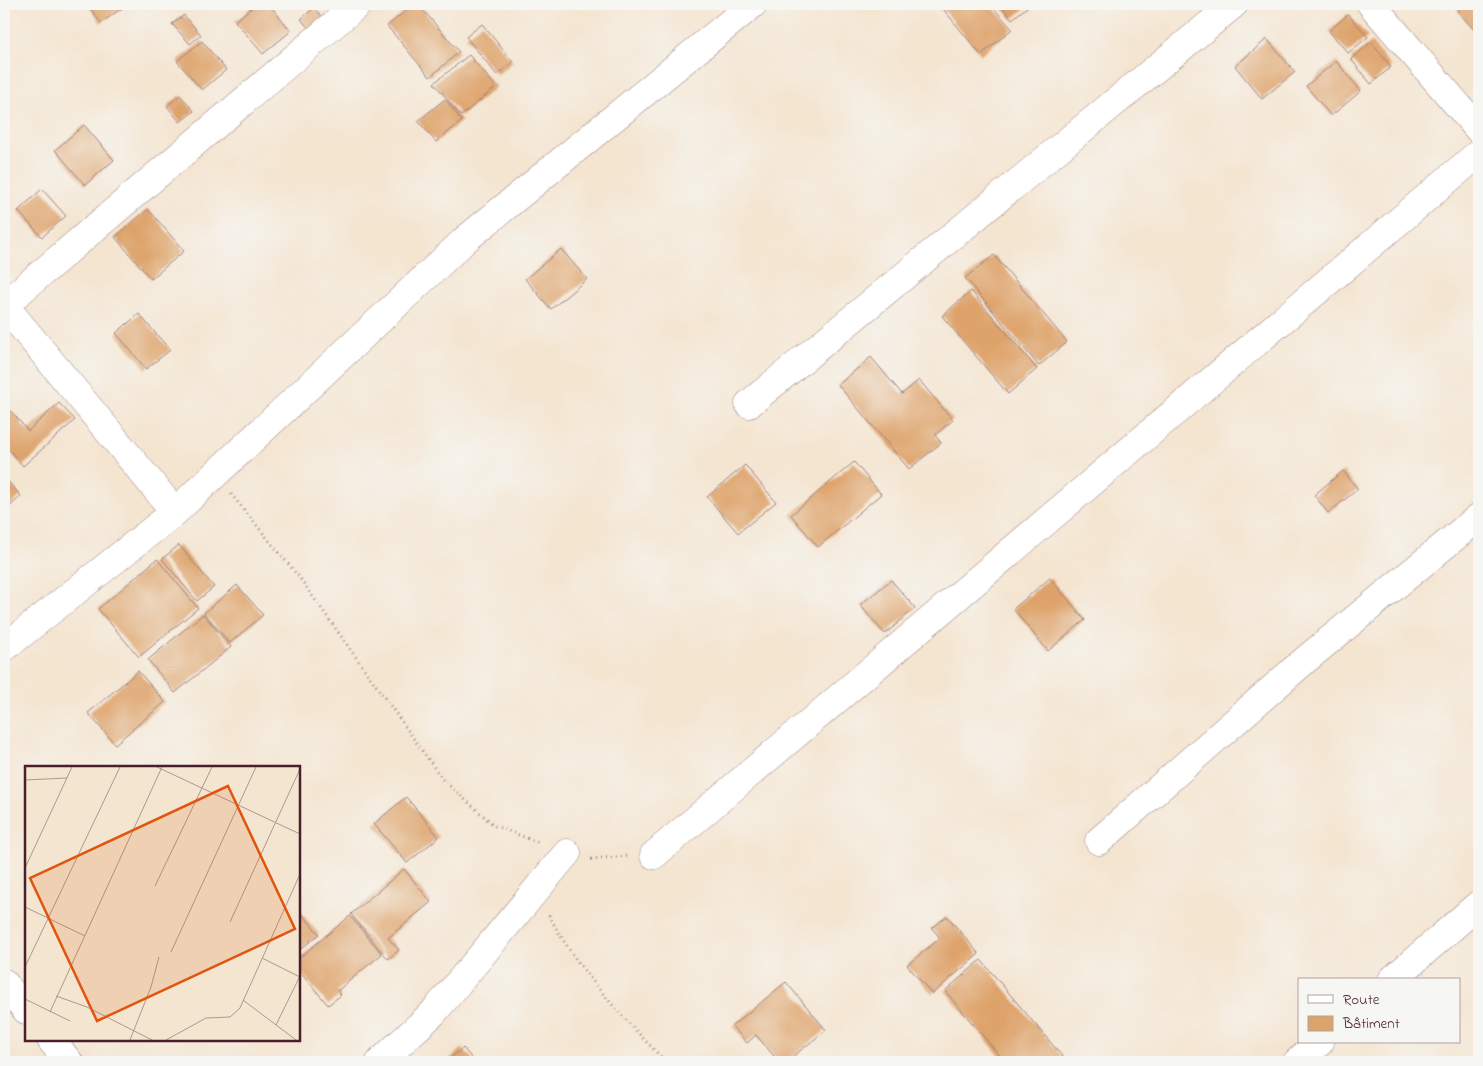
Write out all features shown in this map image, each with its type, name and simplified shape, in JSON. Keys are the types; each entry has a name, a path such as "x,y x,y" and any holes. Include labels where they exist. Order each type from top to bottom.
{"street":[{"path":"175,512 4,305 358,4"},
{"path":"4,648 175,512 466,239 753,4"},
{"path":"749,404 1234,4"},
{"path":"1372,4 1479,130"},
{"path":"654,854 1479,152"},
{"path":"1099,841 1304,661 1479,517"},
{"path":"380,1062 434,1012 567,853"},
{"path":"1394,978 1479,904"},
{"path":"4,983 25,1009"},
{"path":"52,1041 70,1062"},
{"path":"1297,1062 1318,1044"}],"path":[{"path":"215,475 299,577 443,780 495,826 583,859 654,854"},
{"path":"536,890 562,941 622,1015 660,1056 662,1062"}],"building":[{"path":"87,4 128,4 101,23"},
{"path":"256,4 269,4 291,31 263,54 235,21"},
{"path":"414,4 418,4 459,52 430,77 387,26"},
{"path":"939,4 990,4 1012,29 981,55"},
{"path":"999,4 1031,4 1012,19"},
{"path":"1465,4 1479,4 1479,36 1457,10"},
{"path":"314,8 323,18 309,29 301,19"},
{"path":"1348,14 1368,37 1348,53 1329,31"},
{"path":"184,15 201,35 190,44 172,24"},
{"path":"482,24 513,62 497,75 466,37"},
{"path":"1267,39 1295,72 1262,99 1235,66"},
{"path":"202,41 226,70 202,90 177,61"},
{"path":"1371,42 1391,67 1371,84 1351,59"},
{"path":"469,55 496,87 461,116 434,83"},
{"path":"1336,61 1361,91 1331,116 1306,86"},
{"path":"180,95 194,111 180,122 167,106"},
{"path":"445,99 462,121 436,142 418,121"},
{"path":"84,125 114,160 85,185 55,150"},
{"path":"42,189 66,216 42,237 18,211"},
{"path":"148,209 184,251 151,279 115,237"},
{"path":"561,249 587,279 551,309 525,279"},
{"path":"994,255 1067,342 1039,366 965,278"},
{"path":"971,291 1037,369 1008,394 942,316"},
{"path":"139,314 170,350 146,369 116,333"},
{"path":"871,357 902,394 919,380 953,420 935,435 941,443 909,469 838,385"},
{"path":"4,403 28,431 59,403 75,420 23,466 4,444"},
{"path":"854,462 881,494 818,547 791,515"},
{"path":"745,465 776,502 738,533 707,497"},
{"path":"1343,471 1358,489 1328,513 1314,495"},
{"path":"4,477 21,496 4,512"},
{"path":"179,545 214,587 197,601 162,559"},
{"path":"157,559 198,608 139,657 98,609"},
{"path":"1050,578 1085,620 1048,651 1013,609"},
{"path":"891,580 915,608 885,634 860,605"},
{"path":"237,585 263,615 230,643 204,613"},
{"path":"203,614 231,647 175,693 148,660"},
{"path":"138,671 165,702 115,744 88,713"},
{"path":"406,797 439,837 407,863 374,824"},
{"path":"404,869 431,902 388,938 399,950 388,959 351,914"},
{"path":"300,911 319,934 301,949 300,948"},
{"path":"350,916 382,954 337,991 341,995 328,1005 300,971 300,957"},
{"path":"947,916 979,954 932,994 907,965 940,938 932,928"},
{"path":"981,960 1067,1062 1005,1062 945,991"},
{"path":"786,982 826,1030 786,1062 779,1062 756,1035 747,1043 732,1026"},
{"path":"463,1048 475,1062 447,1061"}]}
